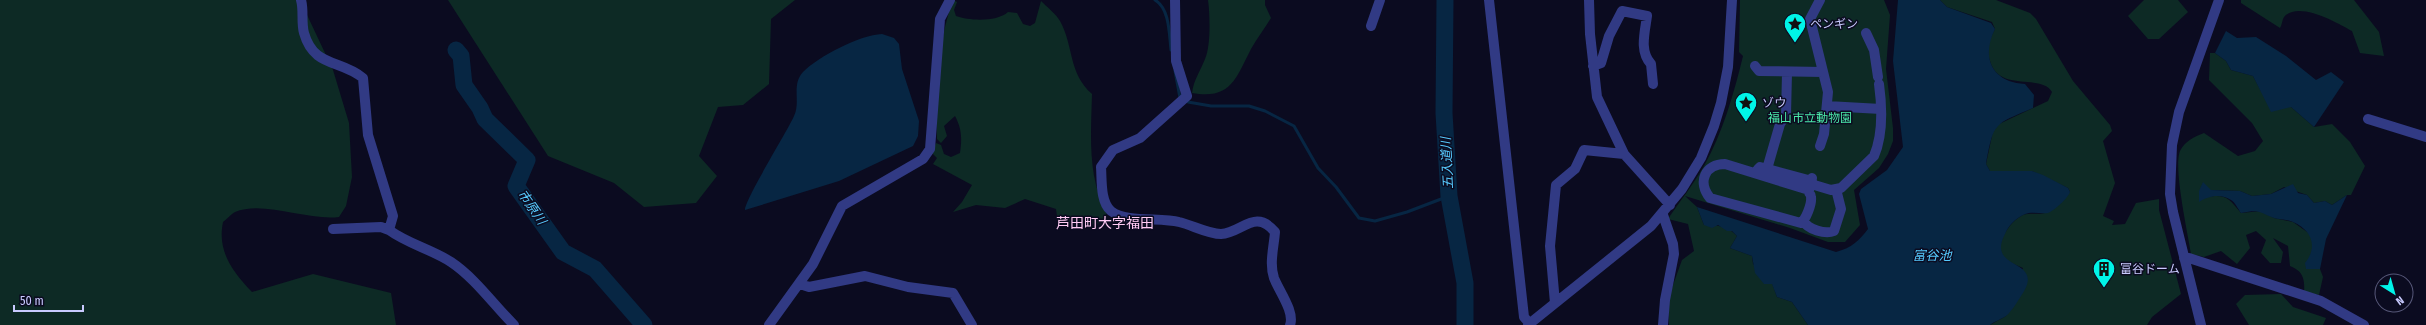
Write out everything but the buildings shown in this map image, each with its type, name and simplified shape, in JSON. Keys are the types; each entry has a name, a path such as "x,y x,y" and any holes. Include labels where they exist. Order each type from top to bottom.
{"street":[{"path":"301,0 301,22 308,46 322,60 363,78 368,135 393,216 389,230"},
{"path":"769,325 813,264 842,206 923,159 930,149 940,19 950,0"},
{"path":"1175,0 1176,61 1187,96 1140,138 1113,150 1101,167 1105,204 1111,211 1138,220 1178,221 1218,234 1231,232 1243,224 1254,222 1268,224 1275,232 1272,265 1274,277 1290,314 1292,321 1290,325"},
{"path":"1371,26 1380,0"},
{"path":"1489,0 1524,317 1529,324 1628,246 1663,215 1701,158 1714,126 1728,67 1732,0"},
{"path":"1590,0 1593,66 1598,97 1624,154 1670,205"},
{"path":"1820,0 1810,19 1828,92 1824,134 1820,146"},
{"path":"2201,325 2170,194 2172,145 2179,112 2219,0"},
{"path":"1593,66 1601,63 1608,36 1622,11 1647,16 1643,42 1646,58 1651,64 1653,84"},
{"path":"1787,73 1786,115 1780,124 1762,169 1831,190 1840,188 1874,156 1877,149 1881,109 1879,80 1874,50 1866,34"},
{"path":"1755,66 1759,71 1787,73 1823,72"},
{"path":"1826,106 1881,109"},
{"path":"2368,119 2426,137"},
{"path":"1555,303 1550,246 1556,186 1575,169 1584,150 1624,154"},
{"path":"1803,221 1801,223 1773,214 1764,214 1710,198 1704,190 1703,180 1709,170 1716,164 1725,164 1811,183"},
{"path":"1803,221 1811,197 1811,183"},
{"path":"1803,221 1806,226 1830,233 1834,231 1841,210 1836,189"},
{"path":"1663,215 1673,244 1674,254 1665,300 1663,325"},
{"path":"333,229 381,228 389,230 401,238 430,249 453,264 514,325"},
{"path":"2184,258 2189,258 2321,301 2364,325"},
{"path":"800,284 809,287 865,276 908,287 953,293 972,325"}],"green space":[{"path":"0,0 300,0 333,70 349,123 352,177 346,206 339,217 314,216 259,208 235,212 223,222 222,242 224,251 232,268 252,292 313,274 391,293 396,325 0,325"},
{"path":"448,0 795,0 771,19 769,84 743,105 718,107 699,156 717,176 696,203 644,207 614,183 548,156"},
{"path":"953,0 957,2 954,10 956,16 968,19 983,20 997,18 1008,12 1017,13 1023,24 1030,26 1035,23 1041,1 1060,21 1068,40 1075,68 1084,86 1092,94 1091,140 1093,170 1096,185 1107,213 1100,223 1089,225 1064,224 1057,216 1056,209 1025,199 1005,208 976,205 953,212 962,202 972,185 933,164 937,158 932,153 936,143 941,145 944,154 951,157 960,153 961,134 955,116 944,126 947,136 941,143 937,139 936,104 940,51 943,34"},
{"path":"1208,0 1265,0 1265,5 1271,18 1253,45 1236,78 1224,90 1216,93 1192,93 1207,53 1210,21"},
{"name":"福山市立動物園","path":"1740,0 1884,0 1890,15 1886,69 1893,128 1893,141 1888,154 1879,168 1854,190 1860,225 1845,242 1828,242 1790,228 1685,196 1697,207 1704,225 1722,227 1730,230 1737,236 1730,248 1752,256 1753,264 1772,283 1777,297 1792,302 1808,325 1669,325 1668,299 1682,260 1694,251 1688,224 1668,219 1704,166 1717,140 1727,112 1743,56 1739,52"},
{"path":"1940,0 1996,0 2030,13 2036,19 2073,81 2110,125 2112,131 2103,141 2115,183 2103,216 2114,221 2112,225 2125,224 2136,203 2159,199 2159,210 2181,294 2152,317 2147,325 1990,325 2006,316 2023,268 2011,263 2004,258 2001,253 2000,247 2004,234 2018,218 2026,214 2040,214 2050,211 2070,192 2068,188 2032,171 1990,171 1986,164 1993,131 1997,125 2048,101 2052,92 2047,87 2039,84 2011,80 2002,77 1995,71 1990,61 1988,52 1991,37 1995,29 1992,22 1947,7"},
{"path":"2144,0 2178,0 2188,12 2159,39 2148,39 2128,16"},
{"path":"2241,0 2354,0 2379,32 2384,56 2360,53 2352,31 2318,15 2299,11 2290,12 2284,17 2280,28 2241,3"},
{"path":"2210,53 2215,53 2226,61 2231,70 2253,76 2261,91 2291,107 2314,127 2332,124 2350,142 2365,166 2351,195 2347,195 2332,205 2325,201 2314,203 2307,195 2284,187 2271,194 2252,196 2240,191 2211,190 2206,197 2218,196 2226,198 2241,213 2261,211 2274,218 2293,222 2310,234 2314,245 2310,257 2312,267 2320,269 2323,277 2319,295 2304,292 2302,276 2298,270 2290,266 2288,246 2273,238 2283,252 2281,263 2270,263 2261,253 2266,240 2256,231 2246,235 2250,248 2237,264 2221,251 2204,257 2191,254 2178,171 2180,151 2190,140 2204,133 2238,156 2255,151 2263,141 2252,123 2209,80"},
{"path":"2281,294 2293,307 2326,318 2323,325 2249,325 2236,304 2245,295"}],"water":[{"name":"富谷池","path":"1898,0 1940,0 1947,7 1991,23 1995,29 1989,49 1989,58 1992,66 1997,73 2004,78 2013,82 2025,84 2034,95 2033,108 2003,122 1994,132 1986,164 1990,171 2032,171 2068,188 2070,192 2064,201 2051,212 2025,214 2015,220 2007,230 2001,246 2003,254 2008,260 2023,269 2027,275 2027,284 2021,296 2008,314 1990,325 1808,325 1792,302 1777,297 1772,284 1764,284 1755,273 1752,256 1730,248 1737,236 1732,231 1727,231 1718,225 1712,228 1704,225 1697,207 1836,252 1854,244 1861,237 1868,229 1859,194 1861,189 1887,170 1903,147 1893,61"},
{"path":"2226,31 2237,38 2256,37 2286,56 2316,80 2331,72 2344,82 2314,127 2291,107 2271,112 2253,76 2231,70 2226,61 2215,53"},
{"path":"882,34 894,38 899,44 902,69 919,121 918,136 913,146 839,181 745,210 752,193 794,116 797,105 797,88 799,77 819,59 840,47 863,38"},
{"path":"2203,182 2211,190 2240,191 2252,196 2271,194 2293,184 2298,193 2307,195 2314,203 2325,201 2332,205 2347,195 2326,239 2320,269 2306,269 2305,263 2309,257 2312,245 2309,234 2300,225 2259,212 2252,211 2241,213 2232,201 2219,196 2206,198 2199,202 2199,191"}],"waterway":[{"path":"1155,0 1164,9 1168,22 1171,50"},
{"name":"五入道川","path":"1445,0 1444,113 1449,196 1465,283 1465,325"},
{"name":"市原川","path":"456,50 461,56 464,85 480,108 485,119 527,160 516,186 563,252 595,269 644,325"},
{"path":"1175,71 1180,98 1188,102 1211,106 1249,106 1265,111 1294,126 1318,168 1336,187 1359,218 1375,221 1407,212 1449,196"}],"place":[{"name":"ペンギン","path":"1795,44"},
{"name":"ゾウ","path":"1746,122"},
{"name":"富谷ドーム","path":"2104,288"}],"district":[{"name":"芦田町大字福田","path":"1105,223"}]}
